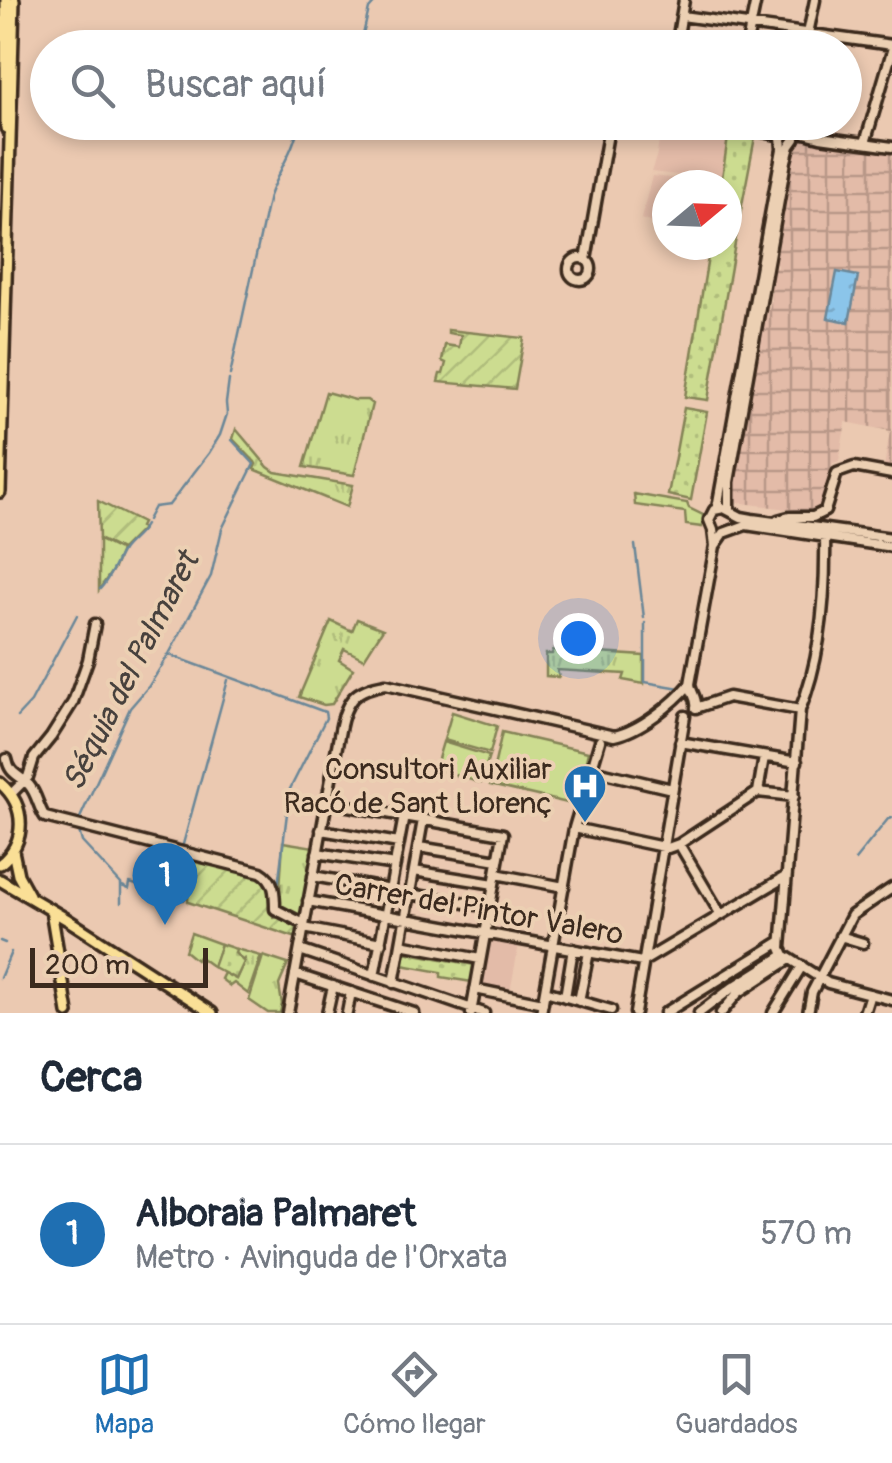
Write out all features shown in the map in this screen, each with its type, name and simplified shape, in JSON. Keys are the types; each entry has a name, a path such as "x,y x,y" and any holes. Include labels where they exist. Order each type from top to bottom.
{"main road":[{"path":"6,0 4,97 8,186"},
{"path":"0,492 14,0"},
{"path":"0,864 13,851 21,823 17,804 1,783"},
{"path":"13,851 19,879 30,896"},
{"path":"0,880 205,1011"},
{"path":"51,910 70,1013"},
{"path":"56,946 68,920"}],"street":[{"path":"679,30 684,0"},
{"path":"749,30 756,0"},
{"path":"809,30 815,0"},
{"path":"682,16 782,30"},
{"path":"862,43 892,48 865,143"},
{"path":"586,260 607,140"},
{"path":"687,693 715,546 709,520 717,508 782,140"},
{"path":"715,546 735,520 728,482 791,140"},
{"path":"842,140 892,146"},
{"path":"775,522 788,517 813,518 825,511 838,472 854,467 892,474"},
{"path":"717,508 741,517 892,538"},
{"path":"714,530 746,525 892,546"},
{"path":"826,537 821,626 800,710 780,942 787,957 828,983 892,1000"},
{"path":"11,794 25,782 34,758 78,690 95,624"},
{"path":"288,1013 344,707 358,692 386,684 614,736 630,733 671,706 678,695 687,693"},
{"path":"687,693 696,700 696,708"},
{"path":"671,706 685,716 728,697 800,710"},
{"path":"635,1013 685,716"},
{"path":"541,1013 574,828 600,741"},
{"path":"680,742 797,762"},
{"path":"758,792 764,756"},
{"path":"7,759 8,767 31,789 45,816 261,872 272,884 275,910 304,926 381,943"},
{"path":"592,770 672,789"},
{"path":"574,828 668,848 758,792 794,796"},
{"path":"326,802 503,834 471,1011"},
{"path":"374,976 404,816"},
{"path":"394,982 423,820"},
{"path":"322,830 400,843"},
{"path":"679,844 721,915"},
{"path":"418,847 498,860"},
{"path":"317,853 395,866"},
{"path":"414,871 564,887"},
{"path":"313,876 391,890"},
{"path":"642,962 786,876"},
{"path":"808,1013 812,992 852,916 892,888"},
{"path":"410,894 490,908"},
{"name":"Carrer del Pintor Valero","path":"308,901 642,962"},
{"path":"840,936 863,942"},
{"path":"665,1013 780,942"},
{"path":"401,944 480,959"},
{"path":"565,996 574,949"},
{"path":"300,950 484,1013"},
{"path":"579,1001 588,952"},
{"path":"699,1013 732,988 787,957"},
{"path":"721,1013 738,993 787,957"},
{"path":"773,1013 802,966"},
{"path":"295,974 414,1013"},
{"path":"327,1013 333,986"},
{"path":"475,990 543,1002"},
{"path":"545,991 611,1010"},
{"path":"347,1013 351,992"},
{"path":"864,1013 870,994"}],"shaded area":[{"path":"659,140 728,140 723,170 651,172"},
{"path":"802,140 892,153 892,468 884,467 890,431 846,422 839,461 833,463 819,509 811,512 734,502 732,497 764,310 769,309 771,301 769,283 772,269 778,265 773,262 793,148"},
{"path":"652,176 652,223 641,219"},
{"path":"491,939 519,944 510,992 483,987"}],"green space":[{"path":"728,140 754,140 742,205 742,170 723,170"},
{"path":"708,260 732,260 708,400 685,397"},
{"path":"448,330 524,338 515,389 438,382 446,363 442,361 445,345 459,347 461,335"},
{"path":"326,392 372,404 354,475 304,467"},
{"path":"684,408 707,412 691,500 668,495"},
{"path":"236,429 275,472 353,485 347,507 254,469 255,462 233,439"},
{"path":"634,494 687,503 703,515 702,527 686,525 685,512 635,505"},
{"path":"98,501 142,523 142,529 121,550 99,539"},
{"path":"99,540 121,551 99,590"},
{"path":"357,619 383,629 364,659 344,649 339,660 353,669 332,704 299,697 331,621 352,631"},
{"path":"553,650 644,656 644,684 623,680 625,674 557,670 559,677 546,676 546,654"},
{"path":"452,712 497,726 490,753 444,740"},
{"path":"502,732 588,752 576,805 490,785"},
{"path":"443,742 489,756 481,783 435,769"},
{"path":"283,842 314,847 301,917 279,904"},
{"path":"190,857 267,879 274,918 298,924 297,938 188,902"},
{"path":"191,933 221,944 213,967 185,951"},
{"path":"221,944 236,949 244,962 236,979 213,967"},
{"path":"236,949 261,956 248,994 221,979 224,973 236,979 245,958 242,961"},
{"path":"404,952 475,965 472,982 402,965"},
{"path":"263,956 288,964 279,985 280,1013 268,1013 249,1000"}],"water":[{"path":"837,272 858,276 849,322 828,318"}],"waterway":[{"name":"Séquia del Palmaret","path":"364,30 369,9 377,0"},
{"name":"Séquia del Palmaret","path":"230,375 269,196 294,140"},
{"path":"147,520 154,507 169,505 220,435 227,414 229,380"},
{"name":"Séquia del Palmaret","path":"80,818 130,708 169,654 211,576 222,529 254,464 232,440"},
{"path":"100,589 122,551 145,525"},
{"path":"635,545 644,618"},
{"path":"17,717 31,702 77,615"},
{"path":"645,623 645,682 680,688"},
{"path":"170,655 325,712 326,718 290,789 277,894"},
{"path":"182,848 228,680"},
{"path":"855,860 892,818"},
{"name":"Séquia del Palmaret","path":"79,831 82,842 121,884 121,903"},
{"path":"122,886 129,889 130,883 184,900 189,859"},
{"path":"0,941 5,943"},
{"path":"0,978 11,952"}],"place":[{"name":"Consultori Auxiliar Racó de Sant Llorenç","path":"585,824"},
{"name":"Alboraia Palmaret","path":"165,925"}]}
